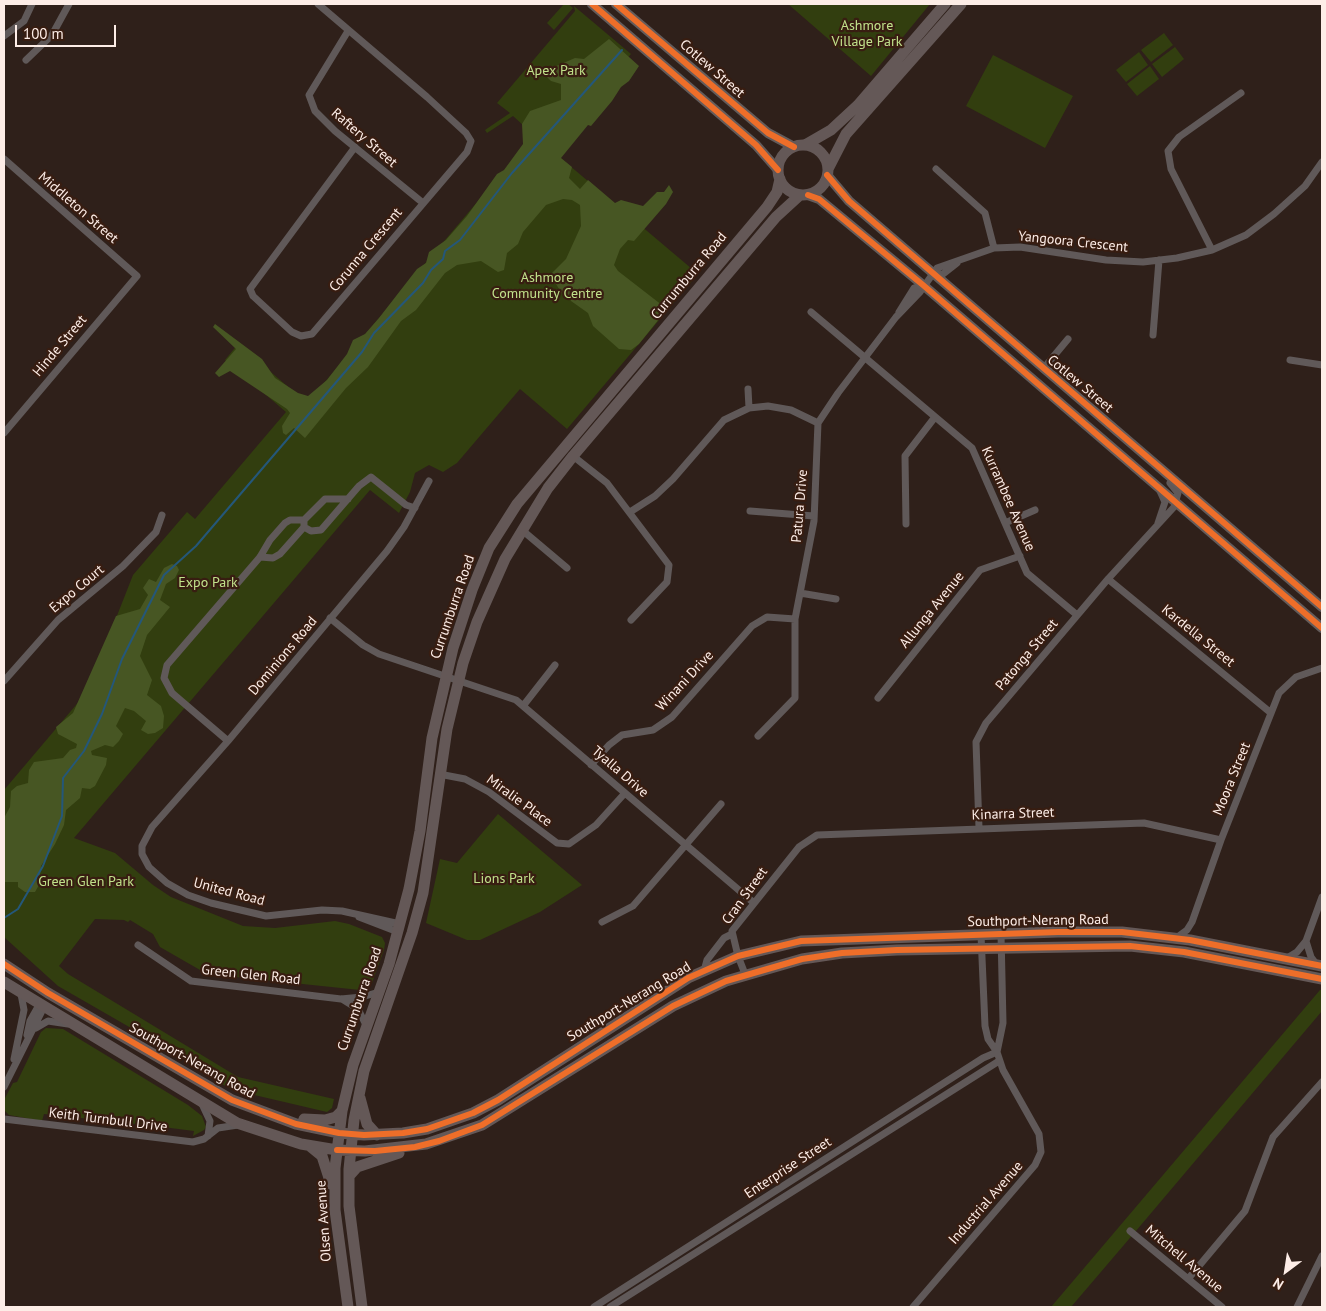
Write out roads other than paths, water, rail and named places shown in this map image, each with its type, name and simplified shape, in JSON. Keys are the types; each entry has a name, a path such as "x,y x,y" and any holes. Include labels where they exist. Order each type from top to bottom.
{"main road":[{"name":"Cotlew Street","path":"592,4 756,145 779,174"},
{"name":"Cotlew Street","path":"616,4 764,130 775,138 800,146"},
{"path":"945,4 858,105 831,130 782,156 779,174 788,190 804,195 817,191 824,184 846,134 961,4"},
{"path":"800,146 821,153 828,172"},
{"name":"Cotlew Street","path":"828,172 848,201 1322,607"},
{"name":"Currumburra Road","path":"339,1133 349,1080 399,928 414,868 430,744 446,675 472,590 489,548 509,514 533,484 770,203 777,192 779,174"},
{"name":"Cotlew Street","path":"804,195 819,199 923,285 1322,628"},
{"name":"Currumburra Road","path":"352,1134 359,1094 372,1043 413,930 427,869 438,774 459,680 489,591 522,530 548,488 573,456 776,217 804,195"},
{"path":"533,484 566,456 573,456"},
{"path":"399,928 413,930"},
{"name":"Southport-Nerang Road","path":"4,964 48,994 223,1095 283,1120 339,1133 377,1135 427,1129 476,1112 665,993 704,971 738,956 778,946 820,939 1091,932 1198,941 1319,965"},
{"name":"Southport-Nerang Road","path":"4,982 77,1028 241,1125 277,1138 310,1146 350,1151 415,1147 439,1141 482,1125 647,1020 697,994 746,974 802,959 842,953 1092,945 1162,949 1322,979"},
{"path":"41,1006 48,994"},
{"path":"359,1094 367,1124 377,1135"},
{"path":"223,1095 248,1100 311,1121 332,1118 342,1111"},
{"path":"476,1112 482,1125"},
{"name":"Olsen Avenue","path":"339,1133 335,1195 336,1223 348,1307"},
{"name":"Olsen Avenue","path":"352,1134 349,1176 349,1221 362,1307"},
{"path":"310,1146 324,1160 335,1195"},
{"path":"349,1176 358,1166 415,1147"}],"street":[{"path":"4,36 24,21 32,4"},
{"path":"26,60 52,34 69,4"},
{"name":"Corunna Crescent","path":"318,4 427,97 470,138 467,152 312,334 301,336 292,332 251,295 251,287 355,148"},
{"name":"Raftery Street","path":"348,31 309,95 315,111 355,148 422,203"},
{"path":"1212,250 1171,170 1168,151 1178,137 1241,93"},
{"name":"Middleton Street","path":"4,159 136,276"},
{"name":"Yangoora Crescent","path":"933,274 943,274 968,257 994,248 1020,246 1106,260 1143,262 1212,250 1246,235 1274,214 1305,186 1322,162"},
{"path":"936,169 985,214 994,248"},
{"path":"1153,335 1159,260"},
{"path":"630,512 655,496 673,480 724,420 750,408 768,406 791,410 818,423 896,317 914,288 923,285 933,274"},
{"name":"Hinde Street","path":"4,433 136,276"},
{"name":"Kurrambee Avenue","path":"811,312 972,448 1028,573 1078,615"},
{"path":"1043,369 1068,339"},
{"path":"1290,360 1322,365"},
{"path":"748,388 750,408"},
{"path":"906,524 905,456 934,417"},
{"name":"Patura Drive","path":"758,736 795,698 795,619 814,516 818,423"},
{"path":"1135,447 1176,488 1177,503"},
{"path":"573,456 607,483 669,565 666,582 632,620"},
{"path":"228,742 172,693 164,678 167,665 260,557 270,540 285,522 290,520 304,524 311,531 321,530 365,480 371,477 406,504 415,508"},
{"name":"Dominions Road","path":"144,838 152,826 228,742 387,552 415,508 429,481"},
{"name":"Patonga Street","path":"1155,484 1165,502 1158,523"},
{"path":"260,557 273,558 280,554 325,499 348,499"},
{"name":"Patonga Street","path":"980,828 976,742 986,723 1108,579 1177,503"},
{"path":"1005,523 1035,510"},
{"path":"750,511 814,516"},
{"name":"Expo Court","path":"4,681 58,620 124,566 156,532 162,515"},
{"path":"522,530 567,568"},
{"name":"Allunga Avenue","path":"878,698 980,570 1020,556"},
{"name":"Kardella Street","path":"1108,579 1271,713"},
{"path":"800,592 836,599"},
{"name":"Winani Drive","path":"591,764 609,745 622,735 653,730 672,717 752,626 767,617 795,619"},
{"name":"Tyalla Drive","path":"330,618 372,650 516,700 754,903"},
{"path":"523,706 555,665"},
{"name":"Moora Street","path":"1176,938 1187,930 1192,922 1221,840 1279,693 1296,677 1322,668"},
{"name":"Miralie Place","path":"438,774 465,779 489,792 557,843 569,844 596,825 625,793"},
{"path":"602,922 633,906 721,804"},
{"name":"Kinarra Street","path":"806,840 828,833 1144,823 1221,840"},
{"name":"United Road","path":"144,838 142,854 149,867 167,882 188,895 266,916 322,910 342,911 399,928"},
{"name":"Cran Street","path":"746,974 738,956 732,934 754,903 806,840"},
{"path":"1286,959 1298,951 1306,941 1322,897"},
{"path":"1192,922 1192,930 1198,941"},
{"path":"704,971 707,960 724,938 732,934"},
{"name":"Industrial Avenue","path":"996,1052 1000,1043 1003,1023 1001,934"},
{"name":"Industrial Avenue","path":"913,1307 1040,1157 1042,1147 1039,1134 998,1061 996,1052 988,1039 985,1026 981,935"},
{"path":"1306,941 1311,957 1319,965"},
{"name":"Green Glen Road","path":"138,945 191,981 341,999 379,992"},
{"path":"11,1072 24,1010 21,994"},
{"path":"341,999 358,1009 366,1025"},
{"path":"28,1037 30,1021 41,1006"},
{"path":"4,1087 28,1037 40,1024 48,1021 77,1028"},
{"name":"Enterprise Street","path":"594,1307 983,1058 996,1052"},
{"name":"Enterprise Street","path":"610,1307 998,1061"},
{"path":"1188,1279 1245,1211 1273,1138 1322,1082"},
{"path":"199,1101 210,1119 208,1136"},
{"name":"Keith Turnbull Drive","path":"4,1119 189,1142 202,1140 220,1127 241,1125"},
{"name":"Mitchell Avenue","path":"1130,1231 1222,1307"},
{"path":"1297,1307 1322,1256"}],"waterway":[{"path":"4,918 18,909 43,866 62,816 63,778 84,751 102,714 122,659 164,575 196,546 362,352 374,333 423,283 431,270 443,259 445,251 460,240 512,173 622,50"}],"park label":[{"name":"Ashmore Village Park","path":"867,34"},
{"name":"Apex Park","path":"556,71"},
{"name":"Ashmore Community Centre","path":"547,286"},
{"name":"Expo Park","path":"208,583"},
{"name":"Lions Park","path":"504,879"},
{"name":"Green Glen Park","path":"86,882"}]}
